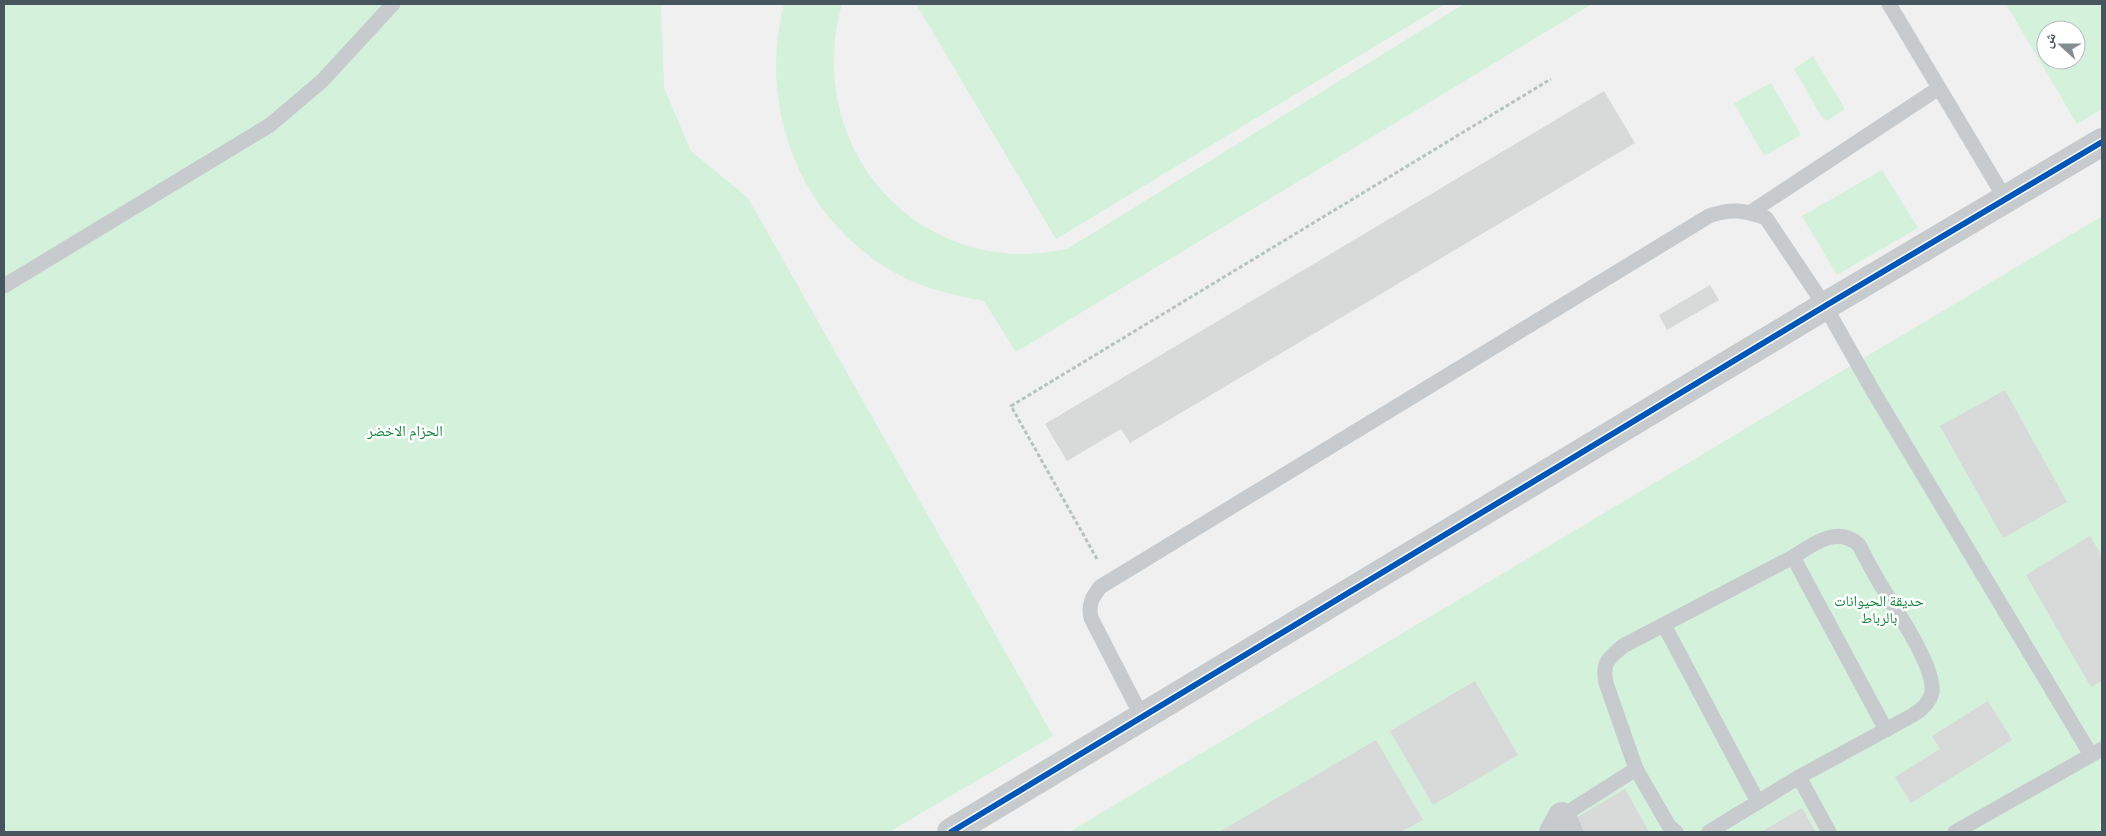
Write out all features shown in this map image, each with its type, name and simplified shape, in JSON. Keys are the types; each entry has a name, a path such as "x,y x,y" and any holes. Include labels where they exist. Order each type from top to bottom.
{"street":[{"path":"951,832 1825,306 2102,142"}],"lane":[{"path":"4,286 270,125 322,81 393,4"},
{"path":"1889,4 2006,200"},
{"path":"1751,212 1939,88"},
{"path":"1142,717 1090,618 1088,608 1100,587 1709,216 1722,211 1751,212 1766,218 1825,306 1873,391 2097,752 1954,832"},
{"path":"1676,832 1669,826 1636,769 1603,670 1609,658 1623,646 1794,557 1810,546 1838,534 1850,537 1859,545 1915,642 1926,665 1931,684 1932,692 1929,701 1913,715 1800,777 1709,832"},
{"path":"1794,557 1886,730"},
{"path":"1664,625 1758,802"},
{"path":"1561,827 1636,769"},
{"path":"1800,777 1829,832"}],"path":[{"path":"1110,581 1011,406 1551,79"}],"green space":[{"name":"الحزام الاخضر","path":"4,4 661,4 664,88 691,151 748,198 1053,736 889,832 4,832"},
{"path":"784,4 842,4 834,50 836,94 848,135 868,173 896,205 931,230 972,247 1018,254 1067,249 1464,4 1592,4 1016,352 984,301 945,292 907,279 871,257 840,230 815,199 796,164 783,126 777,86 777,45"},
{"path":"916,4 1445,4 1056,239"},
{"path":"2006,4 2102,4 2102,109 2077,124 2045,70 2086,70 2086,20 2036,20 2036,55"},
{"path":"1813,56 1845,109 1827,121 1821,116 1794,69"},
{"path":"1771,83 1801,135 1764,156 1734,103"},
{"path":"1882,170 1918,228 1837,275 1802,216"},
{"name":"حديقة الحيوانات بالرباط","path":"2102,216 2102,832 1069,832"}],"building":[{"path":"1604,91 1635,143 1130,443 1121,429 1067,461 1045,424"},
{"path":"1710,285 1719,300 1667,330 1659,315"},
{"path":"2005,390 2067,502 2003,538 1940,426"},
{"path":"2090,536 2102,556 2102,681 2091,687 2026,575"},
{"path":"1475,681 1518,755 1433,805 1390,731"},
{"path":"1988,701 2012,740 1911,803 1895,777 1940,749 1932,736"},
{"path":"1376,740 1423,820 1401,832 1219,832"},
{"path":"1625,789 1649,832 1581,832 1574,819"},
{"path":"1802,808 1816,832 1761,832"}],"cycle path":[{"path":"951,832 1825,306 2102,142"}]}
